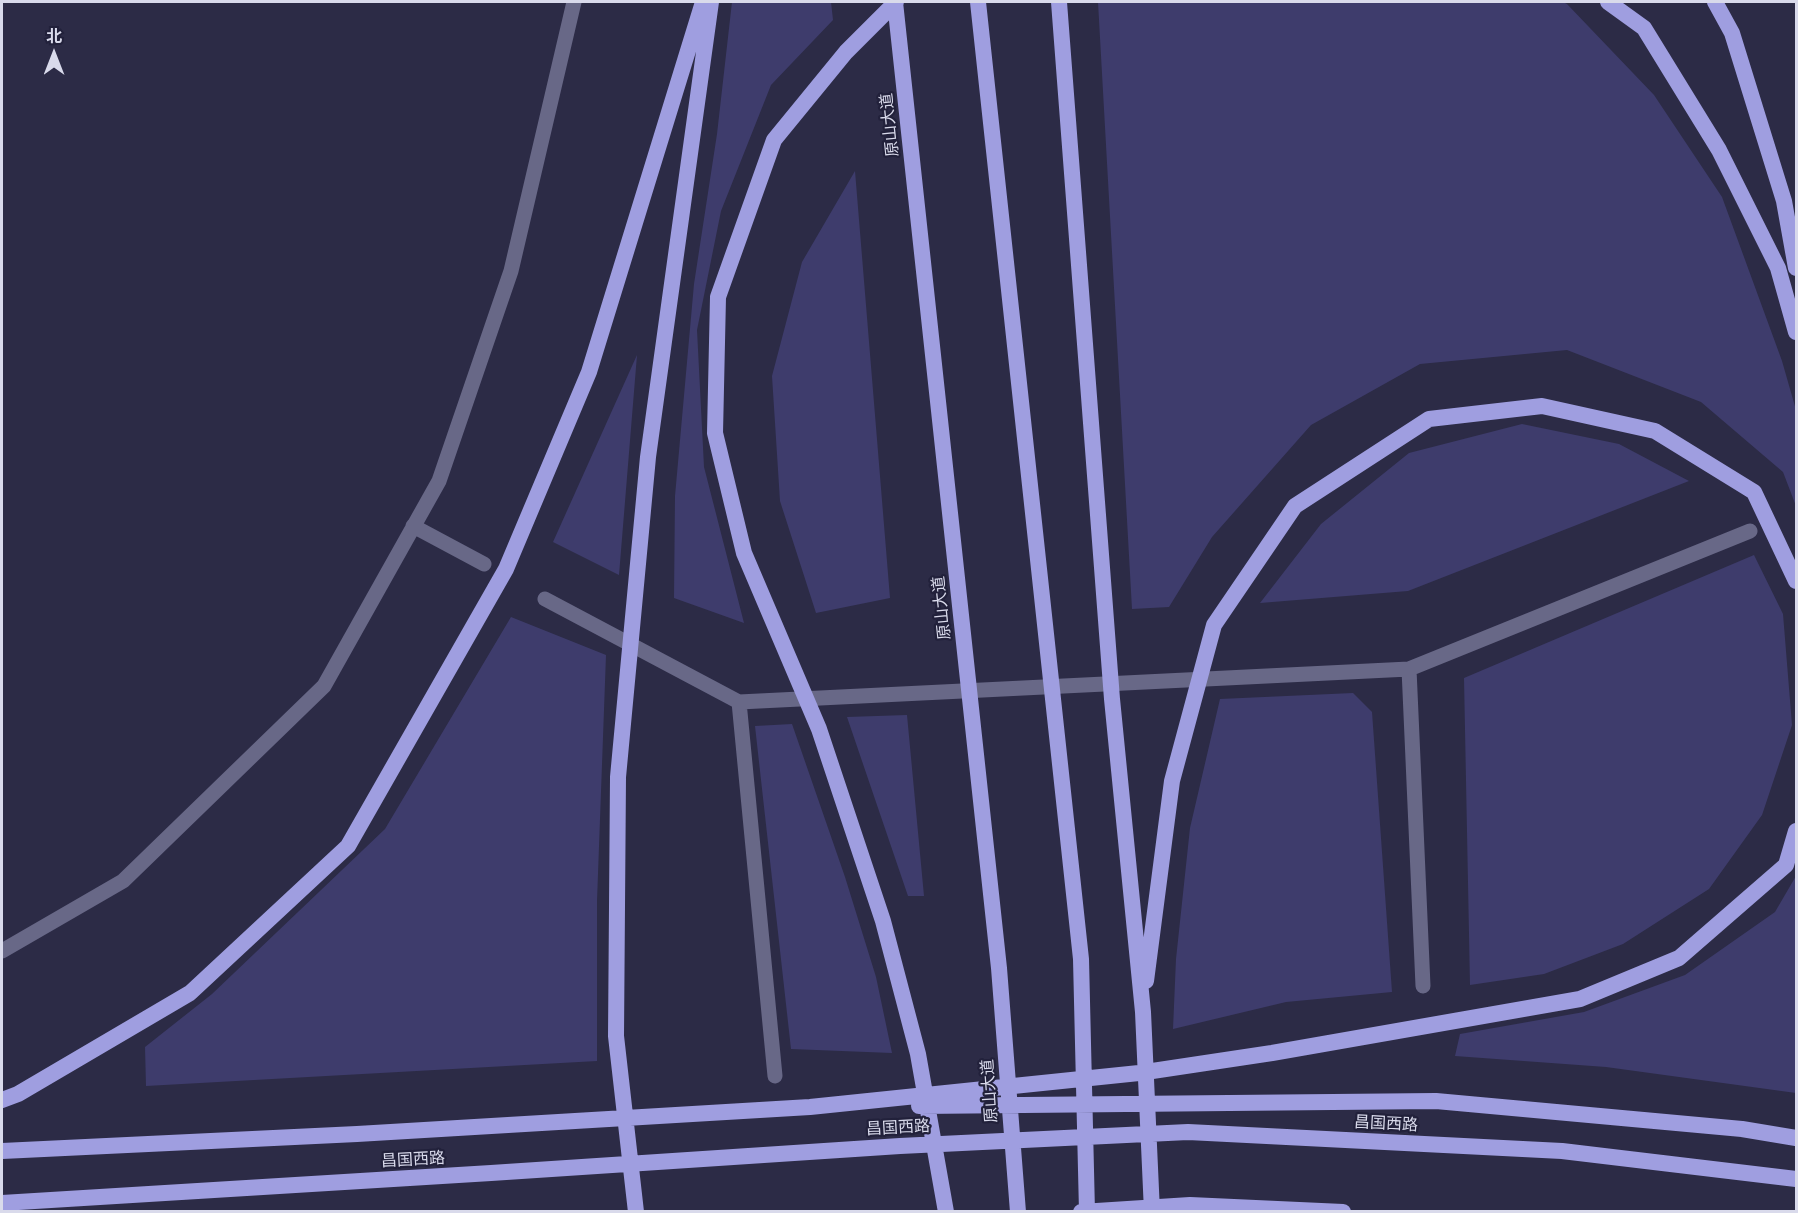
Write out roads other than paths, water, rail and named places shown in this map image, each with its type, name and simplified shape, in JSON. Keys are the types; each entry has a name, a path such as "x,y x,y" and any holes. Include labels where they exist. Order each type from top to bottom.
{"highway":[{"path":"2,1100 18,1094 190,993 348,846 506,569 580,394 589,372 703,2"},
{"path":"636,1212 616,1036 618,777 648,457 711,2"},
{"path":"896,2 846,52 774,140 718,297 715,433 744,553 819,729 884,921 918,1054 946,1212"},
{"name":"原山大道","path":"896,2 999,968 1018,1212"},
{"path":"978,2 1081,959 1087,1212"},
{"path":"1059,2 1112,699 1143,1012 1152,1212"},
{"path":"1608,2 1644,28 1719,150 1778,268 1797,332"},
{"path":"1715,2 1732,33 1784,201 1797,268"},
{"path":"1143,1012 1172,781 1214,625 1295,506 1429,419 1542,406 1654,431 1754,492 1797,581"},
{"path":"2,1151 357,1134 810,1107 1139,1073 1272,1053 1580,999 1679,958 1786,865 1797,831"},
{"path":"810,1107 1436,1101 1742,1129 1797,1138"},
{"name":"昌国西路","path":"2,1203 900,1146 1188,1132 1562,1151 1797,1179"},
{"path":"1081,1212 1190,1205 1342,1212"}],"lane":[{"path":"2,951 123,881 324,686 439,481 511,271 574,2"},
{"path":"413,526 484,564"},
{"path":"545,599 739,702 1409,669 1749,531"},
{"path":"1409,669 1424,986"},
{"path":"739,702 775,1076"}]}
